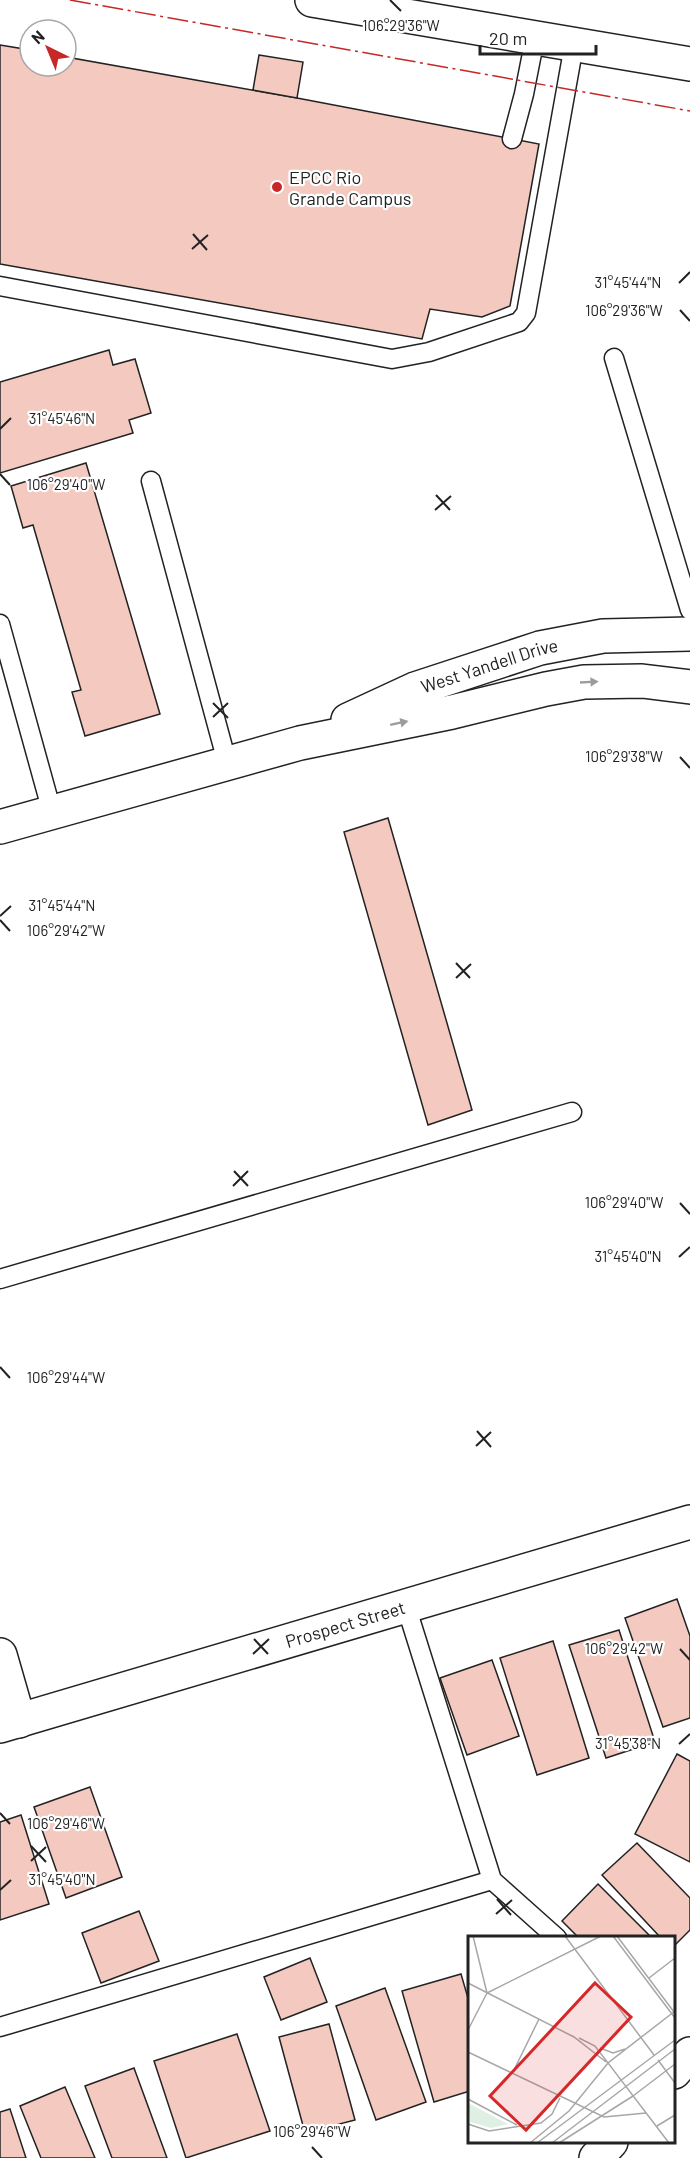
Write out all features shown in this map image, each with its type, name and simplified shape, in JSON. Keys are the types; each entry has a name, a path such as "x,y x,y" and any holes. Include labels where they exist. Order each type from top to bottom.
{"street":[{"path":"312,0 690,64"},
{"path":"603,636 690,610"},
{"name":"West Yandell Drive","path":"300,743 415,689 540,648 603,636 690,634"},
{"name":"West Yandell Drive","path":"0,827 300,743 452,712 546,688 584,682 642,681 690,687"},
{"name":"Prospect Street","path":"10,1723 690,1522"},
{"path":"0,1655 10,1723"},
{"path":"596,2158 610,2143"}],"lane":[{"path":"512,139 535,38"},
{"path":"0,286 392,359 429,352 519,322 526,313 574,45"},
{"path":"614,358 690,610"},
{"path":"151,481 227,762"},
{"path":"0,624 52,812"},
{"path":"0,1279 572,1112"},
{"path":"405,1606 492,1880 555,1936"},
{"path":"0,2027 492,1880"}],"building":[{"path":"0,45 18,48 18,78 78,78 78,59 539,144 510,306 482,317 430,309 422,339 0,264"},
{"path":"259,55 303,62 297,98 253,90"},
{"path":"109,350 113,365 135,359 151,413 129,420 133,433 0,473 0,382"},
{"path":"86,463 160,714 85,736 72,692 81,690 33,525 23,528 11,486"},
{"path":"388,818 472,1110 428,1125 344,832"},
{"path":"677,1599 690,1636 690,1718 663,1727 625,1618"},
{"path":"619,1630 655,1742 606,1758 569,1645"},
{"path":"553,1641 589,1758 537,1775 500,1658"},
{"path":"492,1660 519,1736 467,1755 440,1678"},
{"path":"677,1754 690,1761 690,1862 635,1834"},
{"path":"90,1787 122,1877 66,1898 34,1807"},
{"path":"21,1815 49,1904 0,1920 0,1822"},
{"path":"637,1843 690,1898 690,1930 675,1945 675,1936 659,1936 602,1875"},
{"path":"598,1884 650,1936 577,1936 562,1921"},
{"path":"139,1911 159,1961 101,1983 82,1933"},
{"path":"310,1958 327,2002 281,2020 264,1977"},
{"path":"461,1974 468,1998 468,2092 434,2102 402,1991"},
{"path":"385,1988 426,2102 376,2120 336,2006"},
{"path":"329,2024 355,2120 305,2133 279,2037"},
{"path":"237,2034 270,2131 186,2158 154,2061"},
{"path":"134,2068 167,2158 112,2158 85,2086"},
{"path":"65,2087 95,2158 41,2158 20,2106"},
{"path":"10,2109 26,2158 0,2158 0,2112"}],"power":[{"path":"70,0 690,111"}],"place":[{"name":"EPCC Rio Grande Campus","path":"277,187"}]}
